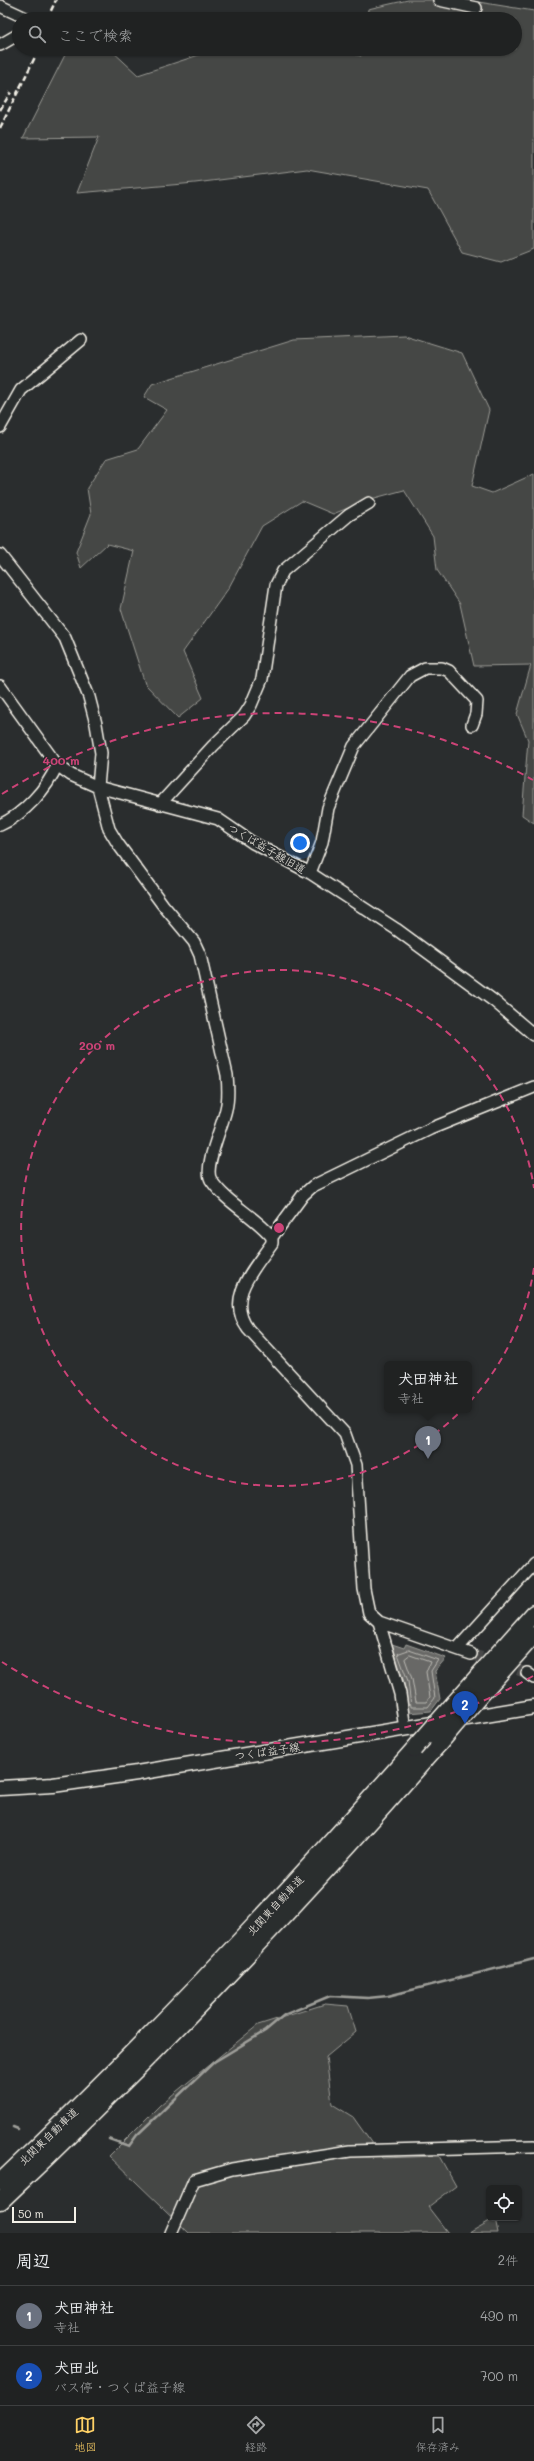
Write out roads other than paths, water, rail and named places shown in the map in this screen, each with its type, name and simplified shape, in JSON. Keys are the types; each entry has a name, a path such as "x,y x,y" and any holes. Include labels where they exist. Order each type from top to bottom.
{"highway":[{"name":"北関東自動車道","path":"0,2182 172,2014 264,1918 534,1613"},
{"name":"北関東自動車道","path":"0,2202 67,2139 188,2018 350,1845 534,1635"}],"main road":[{"name":"つくば益子線","path":"0,1788 53,1784 137,1773 534,1707"}],"street":[{"path":"438,0 476,8"},
{"path":"0,6 13,12"},
{"path":"0,45 12,38"},
{"path":"0,428 21,390 81,340"},
{"path":"160,804 251,705 262,679 276,585 283,571 349,515 369,503"},
{"path":"0,555 65,638 89,698 96,724 101,753 98,787 110,828 118,844 163,905 194,942 204,970 228,1090 227,1108 209,1167 211,1179 272,1237"},
{"path":"310,873 322,842 328,808 354,746 410,676 426,668 442,668 449,671 477,701 476,714 472,726"},
{"name":"つくば益子線旧道","path":"0,686 57,765 98,787 218,819 253,843 310,873 396,929 494,1001 534,1035"},
{"path":"0,825 16,816 29,804 51,778 57,765"},
{"path":"470,1654 378,1622 369,1613 364,1589 356,1465 345,1434 248,1329 240,1314 240,1295 244,1283 272,1243 272,1237 303,1195 312,1186 423,1132 478,1108 534,1087"},
{"path":"457,1649 534,1564"},
{"path":"378,1622 400,1694 405,1729"},
{"path":"171,2233 194,2180 232,2169 350,2151 534,2146"}],"water":[{"path":"392,1644 404,1648 406,1644 446,1658 435,1671 440,1699 431,1711 408,1713 404,1682"}],"waterway":[{"path":"109,2139 129,2146 137,2135 214,2062 265,2031 284,2015 330,1996 368,1998 388,1996 534,1959"},
{"path":"13,2127 18,2129"}],"tunnel":[{"path":"471,1654 527,1673"}],"railway":[{"path":"50,12 56,0"},
{"path":"0,128 36,56"},
{"path":"0,110 11,92"}],"place":[{"name":"犬田神社","path":"428,1459"},
{"name":"犬田北","path":"465,1724"}]}
